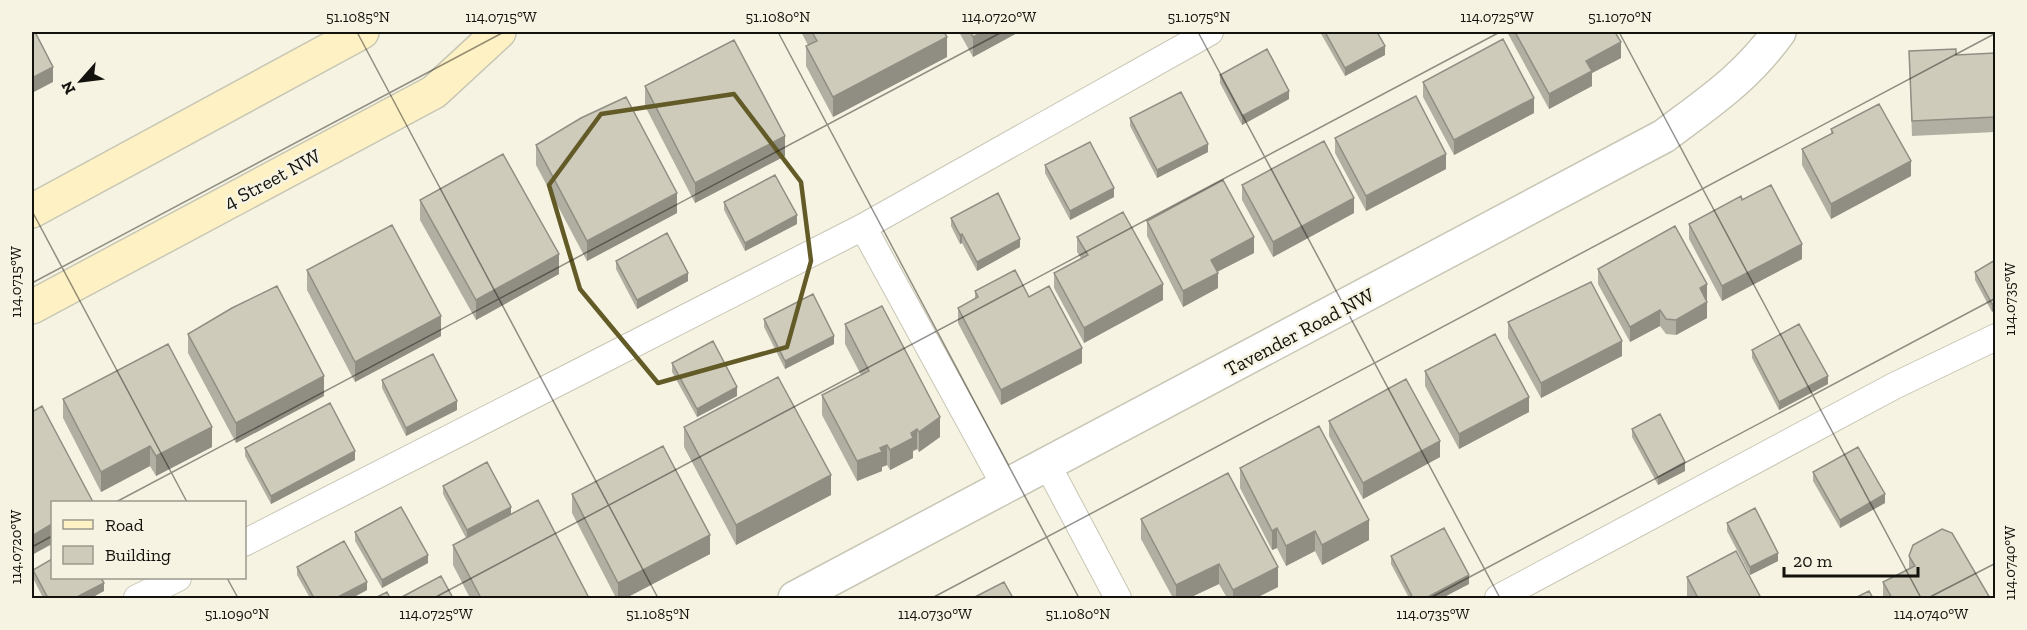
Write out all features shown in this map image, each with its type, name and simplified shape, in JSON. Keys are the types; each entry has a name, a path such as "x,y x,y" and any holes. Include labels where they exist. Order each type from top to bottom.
{"main road":[{"name":"4 Street NW","path":"32,307 434,92 499,32"},
{"path":"32,211 355,33"}],"street":[{"name":"Tavender Road NW","path":"795,598 1664,136 1735,83 1759,59 1779,32"}],"lane":[{"path":"246,542 863,227 1210,32"},
{"path":"863,227 1005,486"},
{"path":"1498,598 1894,386 1995,337"},
{"path":"1047,464 1118,598"},
{"path":"137,598 176,579"}],"highlighted area":[{"path":"734,94 801,182 811,261 787,347 658,383 580,289 549,185 601,114"}],"building":[{"path":"32,32 35,32 53,67 32,78"},
{"path":"812,32 944,32 947,37 833,97 806,46 817,41"},
{"path":"970,32 983,32 973,37"},
{"path":"1325,32 1377,32 1385,46 1345,68"},
{"path":"1515,32 1615,32 1621,42 1586,61 1592,71 1549,94"},
{"path":"1503,39 1534,98 1454,140 1423,82"},
{"path":"734,40 785,136 695,183 645,86"},
{"path":"1267,49 1289,91 1242,116 1220,75"},
{"path":"1956,49 1956,55 1995,53 1995,117 1912,121 1909,51"},
{"path":"1181,92 1208,144 1157,170 1130,118"},
{"path":"1416,96 1446,154 1366,196 1335,138"},
{"path":"626,97 677,193 587,241 536,145 581,118"},
{"path":"1879,104 1911,161 1831,204 1802,149 1833,133 1831,129"},
{"path":"1324,141 1354,198 1273,242 1242,185"},
{"path":"1090,142 1114,188 1070,211 1045,165"},
{"path":"503,154 559,254 476,300 420,200"},
{"path":"775,175 797,215 745,243 724,202"},
{"path":"1223,180 1254,237 1211,260 1218,273 1183,291 1147,221"},
{"path":"1771,185 1802,244 1722,286 1689,224 1741,196 1742,200"},
{"path":"998,193 1020,239 977,262 951,218"},
{"path":"1123,212 1163,284 1084,328 1054,273 1088,255 1077,237"},
{"path":"392,225 441,316 355,362 307,270"},
{"path":"1675,226 1707,284 1700,288 1707,302 1676,320 1666,319 1660,310 1630,327 1598,269"},
{"path":"667,233 688,273 637,300 616,261"},
{"path":"1995,260 1995,302 1992,304 1975,272"},
{"path":"1015,270 1029,297 1049,286 1082,348 1001,390 958,308 978,297 975,291"},
{"path":"1591,282 1622,341 1541,383 1508,322"},
{"path":"277,286 324,376 236,423 188,334 232,308"},
{"path":"813,294 834,336 785,361 764,319"},
{"path":"882,306 940,417 919,432 917,429 911,433 913,438 890,450 887,445 880,448 882,452 857,461 822,395 869,371 845,324"},
{"path":"1799,324 1828,376 1779,402 1752,350"},
{"path":"1495,334 1529,397 1459,434 1425,371"},
{"path":"713,341 737,387 697,409 672,363"},
{"path":"168,344 212,427 156,456 150,446 101,472 63,399"},
{"path":"433,354 457,401 406,428 382,380"},
{"path":"778,377 831,475 736,525 684,427"},
{"path":"1406,379 1440,441 1363,483 1329,421"},
{"path":"330,403 355,451 271,496 245,448"},
{"path":"42,406 92,501 51,501 51,525 32,536 32,412"},
{"path":"1660,414 1685,462 1658,477 1632,429"},
{"path":"1319,426 1369,520 1322,545 1315,531 1286,546 1277,528 1272,531 1240,468"},
{"path":"663,446 710,535 618,583 572,494"},
{"path":"1858,447 1885,494 1840,520 1813,472"},
{"path":"487,462 511,507 467,530 443,486"},
{"path":"1228,473 1278,567 1233,590 1219,564 1176,585 1141,519"},
{"path":"538,500 589,598 481,598 453,545"},
{"path":"401,507 428,555 382,580 355,532"},
{"path":"1755,508 1778,553 1750,567 1727,523"},
{"path":"1444,528 1469,575 1426,598 1413,598 1391,556"},
{"path":"1942,529 1952,533 1990,598 1892,598 1883,582 1915,566 1909,556 1913,545"},
{"path":"344,541 367,582 336,598 314,598 297,567"},
{"path":"1736,551 1761,598 1698,598 1687,577"},
{"path":"51,560 51,579 102,579 104,583 75,598 48,598 33,570"},
{"path":"441,576 453,598 400,598"},
{"path":"1004,582 1013,598 973,598"},
{"path":"1869,591 1873,598 1855,598"},
{"path":"387,592 390,598 375,598"}]}
